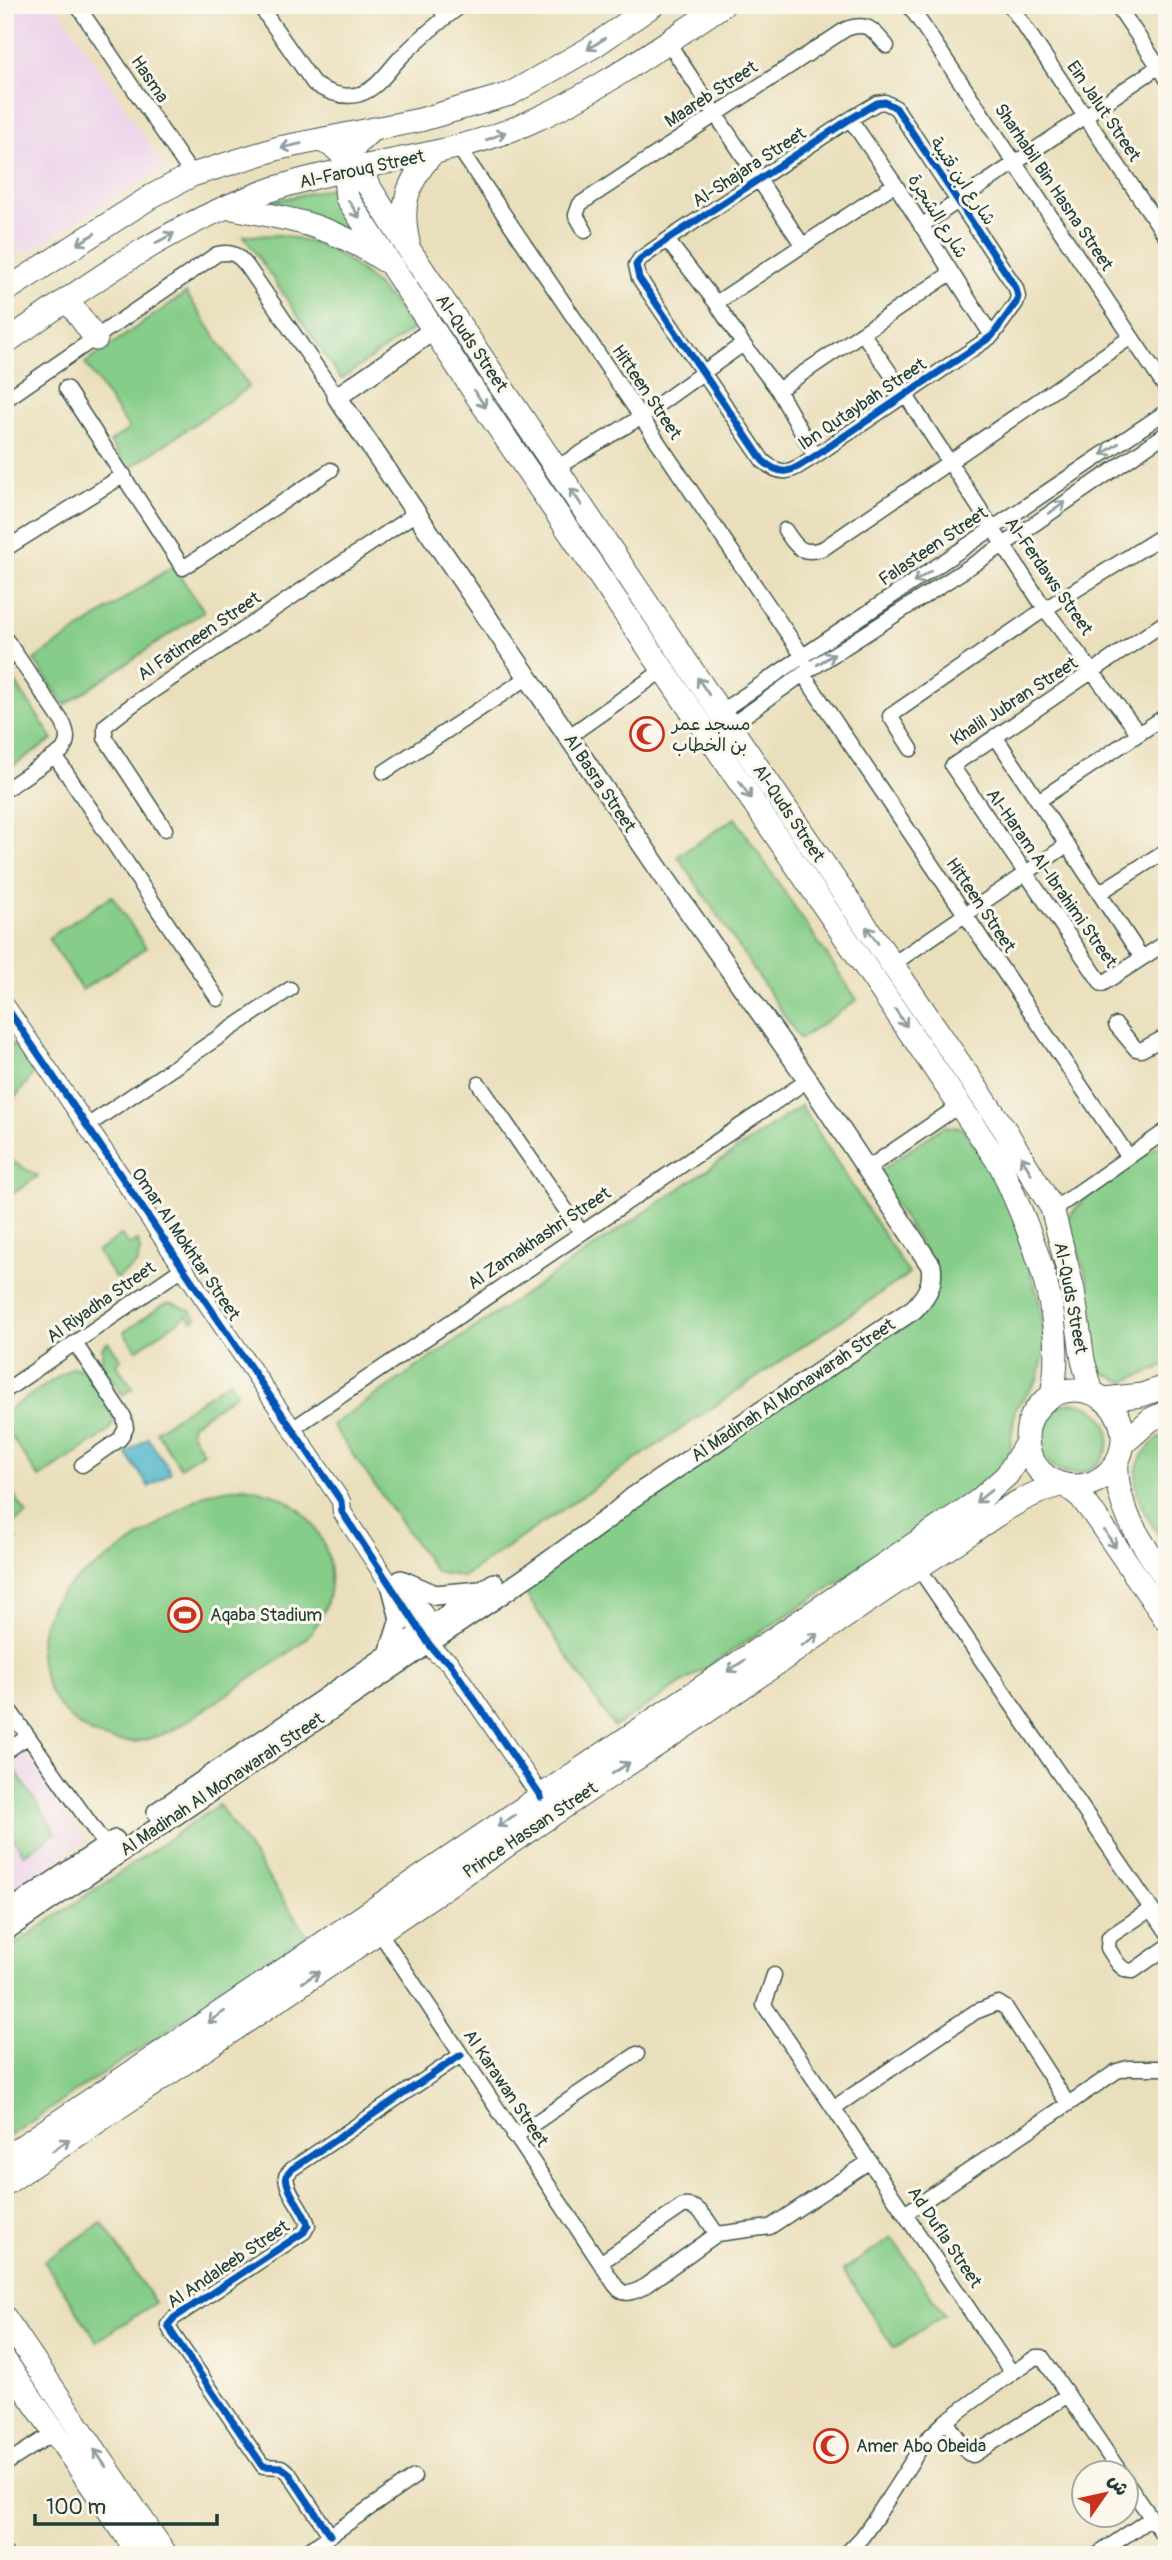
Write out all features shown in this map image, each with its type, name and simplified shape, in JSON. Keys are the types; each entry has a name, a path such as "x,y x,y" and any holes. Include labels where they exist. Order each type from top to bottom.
{"main road":[{"name":"Al-Farouq Street","path":"5,291 152,196 192,175 279,148 420,120 510,94 594,46 653,5"},
{"name":"Al-Farouq Street","path":"5,343 67,299 148,248 227,207 274,188 350,165 431,155 482,142 569,103 723,5"},
{"path":"350,165 359,141 373,129"},
{"name":"Al-Quds Street","path":"320,139 350,165 410,251 811,845 819,879 1001,1166 1026,1221 1048,1290 1055,1339 1056,1377 1052,1395"},
{"path":"410,251 404,224 404,205 419,169 431,155"},
{"name":"Al-Quds Street","path":"350,165 347,198 663,670 794,862 819,879 892,964 1005,1130 1052,1208 1073,1290 1083,1360 1098,1396"},
{"path":"227,207 316,226 352,240 391,265"},
{"path":"67,299 96,339"},
{"path":"337,397 435,329"},
{"name":"Al Basra Street","path":"337,397 658,869 808,1080 931,1266"},
{"path":"607,587 613,592 622,591 629,584 630,578"},
{"path":"626,615 629,603 638,600 646,602"},
{"path":"794,862 808,860 811,845"},
{"name":"Al Madinah Al Monawarah Street","path":"632,1498 914,1309 928,1292 933,1275 931,1266"},
{"path":"1167,1386 1142,1395 1098,1396 1079,1390 1065,1390 1052,1395 1042,1401 1029,1420 1026,1444 1037,1469 1048,1479 1064,1485 1081,1497 1167,1622"},
{"path":"1098,1396 1117,1414 1121,1424 1116,1481 1130,1521 1167,1580"},
{"path":"1064,1485 1082,1486 1096,1482 1108,1474 1120,1453 1150,1420 1167,1412"},
{"name":"Prince Hassan Street","path":"5,2158 265,1996 380,1933 978,1501 1007,1475 1026,1444"},
{"name":"Prince Hassan Street","path":"5,2184 541,1797 667,1726 1020,1501 1042,1489 1064,1485"},
{"path":"430,1634 484,1590 598,1516 632,1498"},
{"path":"430,1634 570,1547 632,1498"},
{"path":"389,1655 400,1619 396,1584 435,1595 484,1590"},
{"name":"Al Madinah Al Monawarah Street","path":"5,1931 110,1852 389,1655 430,1634"},
{"name":"Al Madinah Al Monawarah Street","path":"5,1914 110,1852 430,1634"},
{"path":"5,2318 123,2511 140,2555"},
{"path":"5,2361 55,2432 123,2511 166,2555"}],"street":[{"name":"Hasma","path":"77,5 192,175"},
{"path":"259,5 314,84 342,96 362,94 376,85 442,11 462,5"},
{"name":"Sharhabil Bin Hasna Street","path":"909,5 1167,390"},
{"name":"Ein Jalut Street","path":"1010,5 1167,237"},
{"path":"921,226 1084,117 1164,69 1117,5"},
{"name":"Maareb Street","path":"585,231 576,215 580,204 846,29 858,24 868,27 887,46"},
{"path":"667,41 803,246"},
{"name":"شارع ابن قتيبة","path":"877,103 885,102 896,108 957,201"},
{"name":"Al-Shajara Street","path":"640,259 877,103"},
{"name":"شارع الشجرة","path":"850,119 992,336"},
{"name":"Hitteen Street","path":"459,148 804,657"},
{"path":"716,303 895,184"},
{"name":"Ibn Qutaybah Street","path":"640,259 636,265 639,278 763,461 778,472 789,472 992,336 1016,303 1016,288 957,201"},
{"path":"667,240 778,390 815,456"},
{"path":"5,400 217,254 228,252 238,255 247,265 337,397"},
{"path":"778,390 951,272"},
{"name":"Al-Ferdaws Street","path":"863,334 1005,544 1045,609 1139,733"},
{"path":"785,530 795,545 804,551 811,553 824,548 1131,337"},
{"path":"556,468 641,417 743,344"},
{"path":"66,388 183,568 331,470"},
{"name":"Falasteen Street","path":"725,719 804,657 1167,411"},
{"name":"Falasteen Street","path":"725,719 803,674 1005,544 1167,433"},
{"path":"5,549 124,475"},
{"name":"Al Fatimeen Street","path":"165,829 105,738 105,726 416,513"},
{"path":"911,748 890,716 1045,609 1167,533"},
{"name":"Khalil Jubran Street","path":"951,766 1167,621"},
{"path":"5,638 66,731 66,745 55,756 5,790"},
{"path":"568,737 663,670"},
{"name":"Hitteen Street","path":"803,674 1128,1156"},
{"path":"384,772 527,678"},
{"path":"1038,801 1167,715"},
{"path":"995,736 1142,958"},
{"path":"55,756 218,999"},
{"name":"Al-Haram Al-Ibrahimi Street","path":"951,766 1102,984 1167,942"},
{"path":"892,964 1067,845"},
{"path":"1099,892 1167,850"},
{"path":"87,1126 290,989"},
{"name":"Omar Al Mokhtar Street","path":"7,1012 341,1501 342,1512 396,1584 541,1797"},
{"path":"1116,1025 1136,1049 1141,1050 1167,1036"},
{"name":"Al Zamakhashri Street","path":"292,1429 808,1080"},
{"path":"479,1084 581,1232"},
{"path":"868,1168 960,1105"},
{"path":"1052,1208 1066,1201 1167,1129"},
{"name":"Al Riyadha Street","path":"5,1391 183,1268"},
{"path":"75,1343 124,1418 127,1428 120,1439 82,1465"},
{"path":"918,1567 1167,1933"},
{"path":"5,1704 110,1852"},
{"path":"5,1752 27,1737"},
{"path":"1151,1909 1110,1937 1108,1948 1127,1972 1133,1971 1167,1947"},
{"name":"Al Karawan Street","path":"380,1933 514,2137 620,2291 630,2293 642,2288 717,2234"},
{"name":"Ad Dufla Street","path":"774,1975 764,2005 1012,2373"},
{"path":"835,2107 975,2012 998,2003 1012,2016 1068,2104"},
{"path":"514,2137 637,2054"},
{"name":"Al Andaleeb Street","path":"330,2535 288,2472 281,2467 263,2466 169,2325 174,2318 304,2232 308,2225 306,2217 287,2187 286,2176 292,2169 461,2055"},
{"path":"906,2213 1122,2069 1167,2068"},
{"path":"600,2263 683,2206 694,2206 699,2210 717,2234 770,2227 870,2161"},
{"path":"845,2555 869,2526 925,2441 946,2421 1039,2356 1111,2458"},
{"path":"946,2421 973,2455 1068,2395"},
{"path":"5,2463 55,2432"},
{"path":"302,2555 414,2477"},
{"path":"1140,2502 1167,2541"},
{"path":"1097,2555 1151,2518"}],"shaded area":[{"path":"5,5 56,5 165,167 24,254 5,241"},
{"path":"5,1723 85,1841 5,1896"}],"green space":[{"path":"331,188 361,241 257,205"},
{"path":"282,235 320,245 351,263 385,293 413,329 341,379 244,236"},
{"path":"186,293 249,387 128,469 110,442 129,429 85,363"},
{"path":"173,566 204,611 65,705 34,660"},
{"path":"9,673 53,739 5,771 5,676"},
{"path":"735,818 857,1000 800,1039 678,856"},
{"path":"112,896 146,948 82,990 48,938"},
{"path":"13,1044 35,1072 10,1104 5,1097 5,1051"},
{"path":"801,1106 909,1274 463,1577 436,1572 332,1425"},
{"path":"944,1126 962,1128 987,1163 1014,1214 1039,1300 1046,1346 1038,1379 1015,1409 1009,1457 989,1485 614,1727 518,1582 929,1298 935,1266 880,1182 880,1171"},
{"path":"1167,1141 1167,1365 1124,1382 1096,1369 1089,1284 1067,1219 1100,1185"},
{"path":"5,1157 38,1176 5,1199"},
{"path":"121,1235 129,1245 138,1241 140,1252 137,1264 116,1279 97,1252"},
{"path":"172,1303 190,1310 196,1318 192,1321 187,1315 136,1350 124,1332 163,1305"},
{"path":"108,1342 121,1359 116,1364 133,1388 123,1395 99,1361 102,1359 102,1348"},
{"path":"73,1367 86,1372 114,1416 114,1422 108,1432 39,1478 5,1427 5,1412"},
{"path":"229,1381 237,1393 191,1425 192,1435 203,1452 180,1467 156,1431"},
{"path":"1081,1403 1094,1409 1103,1418 1107,1424 1107,1452 1099,1463 1088,1471 1067,1473 1049,1463 1041,1452 1039,1431 1049,1413 1060,1405"},
{"path":"1167,1433 1167,1545 1140,1502 1136,1472 1141,1458 1151,1445"},
{"path":"5,1483 27,1514 8,1527 17,1540 5,1549"},
{"name":"Aqaba Stadium","path":"243,1487 267,1492 288,1501 306,1516 320,1536 326,1549 330,1576 326,1604 314,1628 285,1656 165,1733 147,1740 127,1742 102,1737 81,1727 64,1711 50,1692 42,1670 40,1647 44,1624 55,1601 82,1576 193,1501 208,1493"},
{"path":"15,1770 56,1833 24,1854 5,1826 5,1776"},
{"path":"219,1805 308,1936 5,2139 5,1951"},
{"path":"102,2223 155,2303 97,2341 44,2261"},
{"path":"892,2238 944,2315 894,2348 843,2270"}],"water":[{"path":"148,1438 171,1472 149,1487 126,1453"}],"cycle path":[{"path":"885,102 896,108 1016,288 1018,297 992,336 801,465 789,470 777,470 763,461 639,278 636,265 640,259 667,240 850,119 877,103 885,102"},
{"path":"5,1005 341,1501 342,1512 429,1644 449,1662 541,1797"},
{"path":"330,2535 288,2472 281,2467 263,2466 168,2325 174,2318 304,2232 308,2225 287,2183 286,2176 292,2169 461,2055"}],"place":[{"name":"مسجد عمر بن الخطاب","path":"647,734"},
{"name":"Aqaba Stadium","path":"185,1615"},
{"name":"Amer Abo Obeida","path":"831,2446"}]}
